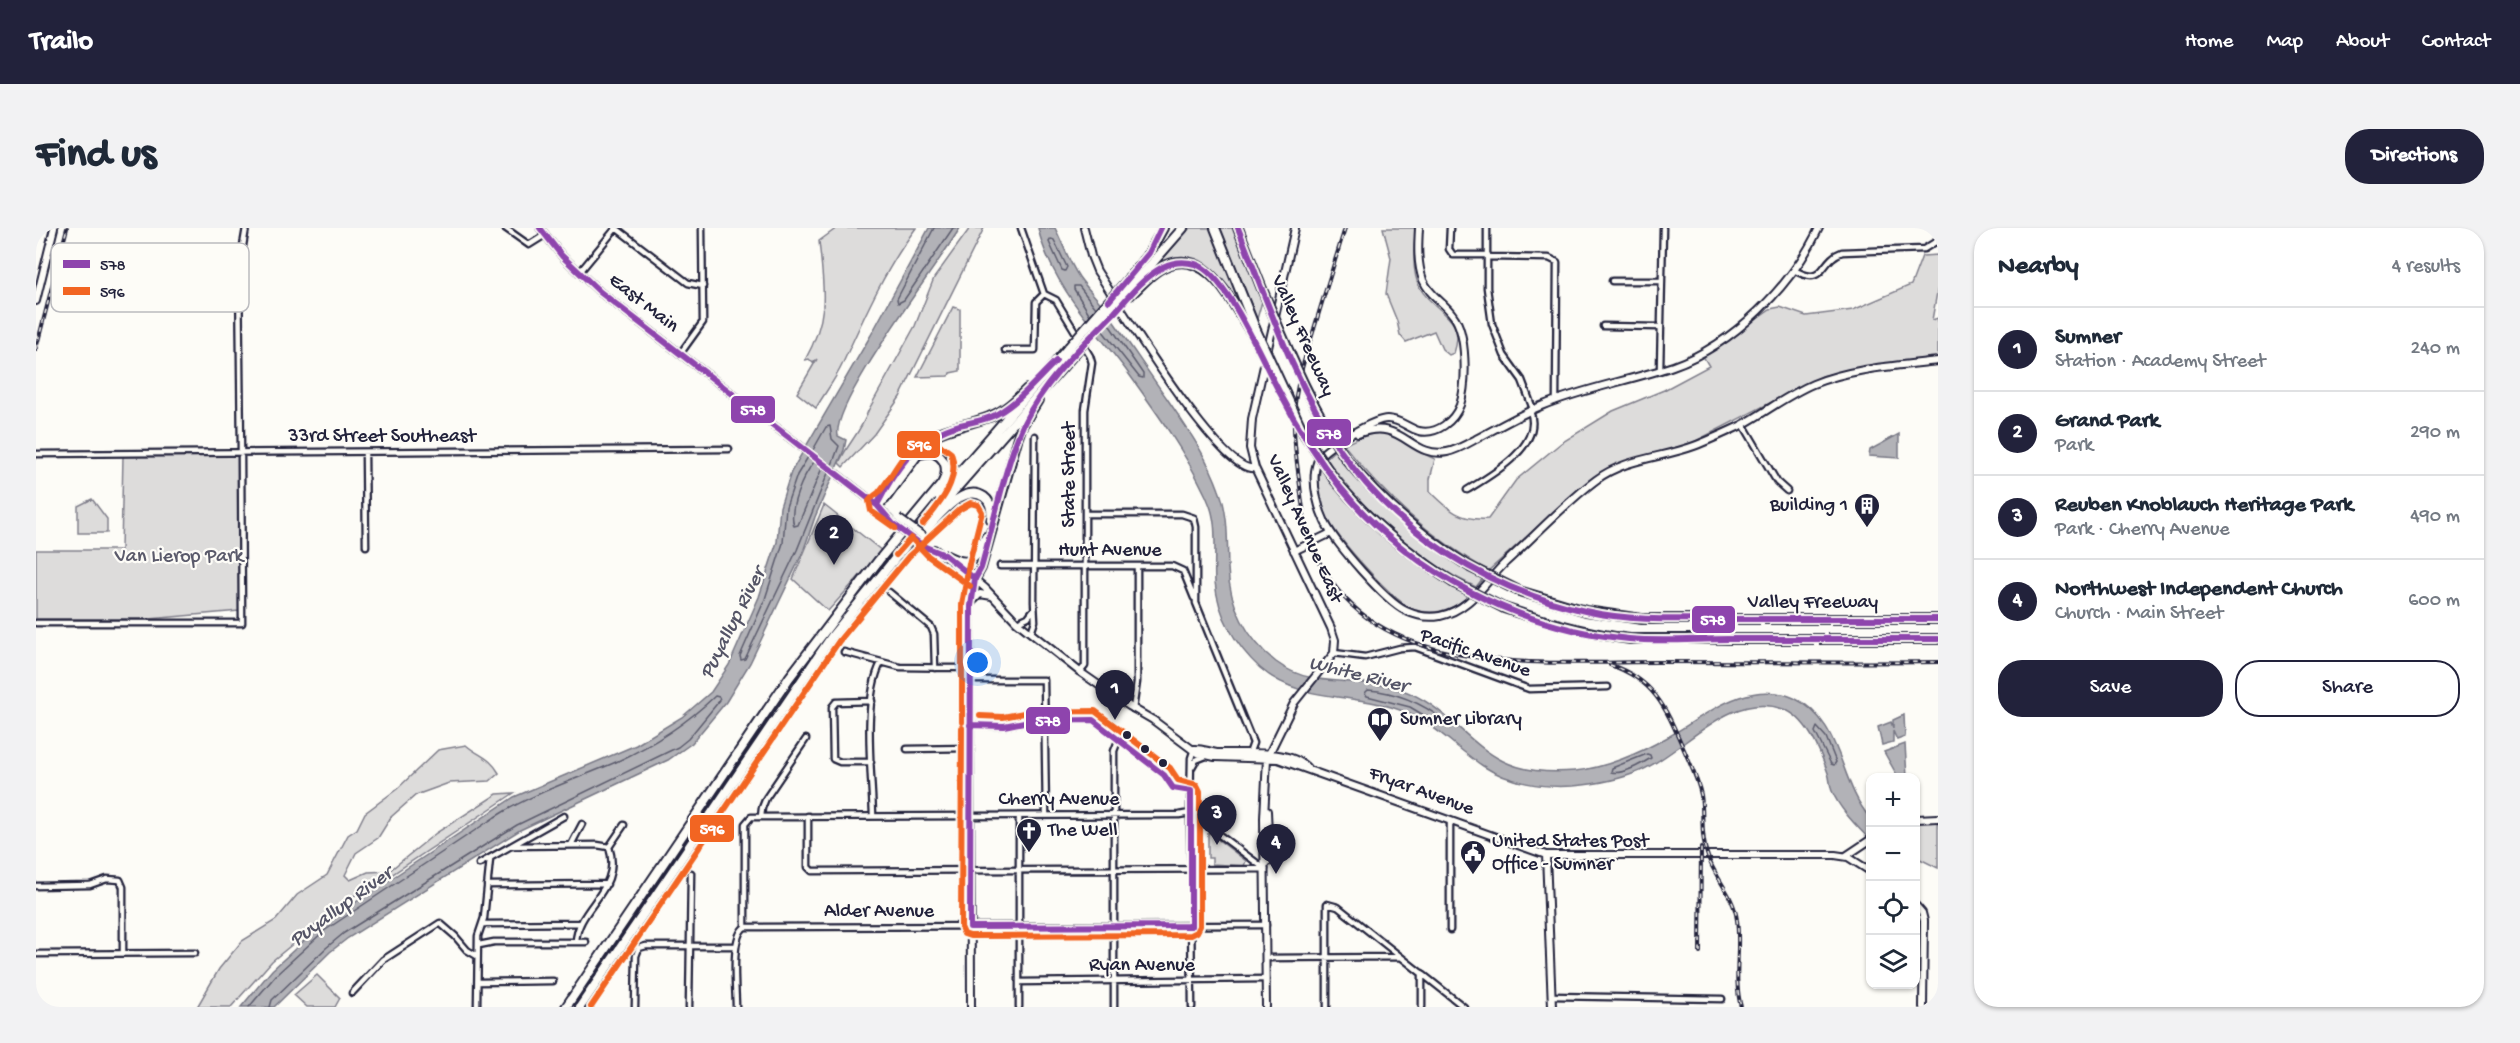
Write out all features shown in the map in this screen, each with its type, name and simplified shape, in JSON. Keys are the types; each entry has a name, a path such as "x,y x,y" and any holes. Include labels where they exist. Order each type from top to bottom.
{"highway":[{"path":"975,579 981,568 1022,426 1072,350 1183,228"},
{"name":"Valley Freeway","path":"1215,228 1279,392 1334,479 1369,519 1427,566 1454,583 1504,608 1586,632 1630,639 1938,639"},
{"name":"Valley Freeway","path":"1238,228 1307,393 1322,422 1346,459 1373,490 1415,530 1470,567 1519,591 1586,611 1642,618 1938,619"},
{"path":"880,508 907,458 920,444 937,432 997,414 1063,354 1072,350 1100,325 1128,290 1161,231"},
{"path":"1128,290 1166,265 1181,262 1199,265 1218,281 1254,332"},
{"path":"872,570 1063,354"},
{"path":"580,1007 794,689 856,605 1062,368"},
{"path":"566,1007 753,729 813,646 942,484 947,470 943,459 931,452 918,454 880,508"},
{"path":"902,550 955,502 969,494 984,497 990,506 992,516 975,579"},
{"path":"945,555 965,562 970,561 977,556 986,537"}],"street":[{"path":"36,301 54,228"},
{"path":"243,243 246,228"},
{"path":"505,228 529,244 545,235"},
{"name":"East Main","path":"540,228 579,273 787,438 880,508"},
{"path":"579,273 616,228 688,283 703,286"},
{"path":"680,354 703,324 702,228"},
{"path":"1005,350 1035,350 1035,307 1038,298 1044,294 1021,228"},
{"path":"1084,228 1097,271 1198,423 1246,468 1255,468"},
{"name":"Valley Avenue East","path":"1295,228 1252,419 1250,448 1255,468 1334,634 1334,653"},
{"path":"1419,228 1418,255 1423,279 1434,296 1455,316 1462,334 1464,362 1460,405 1452,419 1438,429 1419,431 1398,421 1382,420 1367,425 1323,453 1315,468 1316,493 1331,533 1376,586 1399,607 1424,617 1442,616 1466,605 1506,563 1598,478 1633,462 1695,446 1743,424 1789,396 1833,377 1938,361"},
{"path":"1450,228 1449,249 1452,254 1541,258 1556,261 1556,400"},
{"path":"1467,490 1513,459 1530,432 1532,416 1522,380 1504,355 1492,324 1487,299 1487,228"},
{"path":"1660,370 1663,228"},
{"path":"1347,438 1368,430 1382,429 1403,437 1428,452 1446,452 1556,400 1660,370 1698,354 1737,329 1766,303 1794,270 1818,231 1810,228"},
{"path":"1794,270 1806,276 1812,276 1820,274 1833,257 1842,252 1924,249 1937,241"},
{"path":"1612,281 1661,280"},
{"name":"State Street","path":"1044,294 1056,300 1091,359 1085,410 1084,666 1080,672"},
{"path":"36,623 242,623 239,312"},
{"path":"1603,326 1660,327"},
{"path":"1743,424 1777,482 1787,491"},
{"path":"1031,633 1035,621 1035,436"},
{"name":"33rd Street Southeast","path":"36,454 241,455 729,449"},
{"path":"365,452 366,546"},
{"path":"880,508 931,542 934,549"},
{"path":"880,508 893,524 923,546 945,555 975,579 1017,622 1080,672 1153,720 1197,753 1206,756 1263,756"},
{"path":"1086,514 1182,514 1192,517 1196,527 1196,603 1253,743 1263,756 1266,805 1266,1007"},
{"path":"1294,551 1331,533"},
{"name":"Hunt Avenue","path":"1000,566 1172,566 1180,569 1188,581 1196,603"},
{"path":"1133,709 1137,682 1137,566"},
{"path":"971,1007 970,668 971,606 975,579"},
{"path":"889,592 931,627 934,634 935,668"},
{"path":"971,606 979,595 993,596"},
{"path":"1017,622 1028,617 1034,609"},
{"name":"Pacific Avenue","path":"1334,653 1365,657 1400,648 1415,647 1529,689 1608,687"},
{"path":"844,652 906,668 970,668"},
{"path":"1263,756 1294,703 1326,666 1334,653"},
{"path":"873,816 872,701 875,679 882,663"},
{"path":"970,680 1044,680 1046,815"},
{"path":"871,762 840,762 833,759 832,707 838,702 872,701"},
{"path":"970,725 1004,726 1045,721"},
{"path":"1114,1007 1114,751 1119,738"},
{"path":"736,1007 737,934 745,927 745,824 750,817 761,817 766,798 806,739"},
{"path":"1249,753 1253,743"},
{"path":"907,748 970,748"},
{"path":"1194,749 1263,756"},
{"path":"1192,1007 1190,813 1194,749"},
{"path":"1191,769 1196,760 1206,756"},
{"name":"Fryar Avenue","path":"1263,756 1307,768 1546,855 1846,856"},
{"path":"1190,813 1266,870"},
{"name":"Cherry Avenue","path":"761,817 1190,813"},
{"path":"479,864 564,816"},
{"path":"808,816 809,870 1266,870"},
{"path":"1019,816 1019,1007"},
{"path":"1920,819 1938,818"},
{"path":"1450,821 1450,930"},
{"path":"570,844 582,824"},
{"path":"576,942 576,932 607,884 611,873 609,847 624,825"},
{"path":"1866,842 1846,856 1866,868"},
{"path":"511,846 570,844 609,847"},
{"path":"1546,855 1552,1007"},
{"path":"477,1007 478,936 482,924 490,859"},
{"path":"689,1007 691,873"},
{"path":"36,886 90,885 107,879 121,881 123,953"},
{"path":"487,885 607,884"},
{"path":"1326,1007 1327,904 1338,907 1464,1007"},
{"path":"1920,911 1924,921 1923,1007"},
{"path":"352,993 383,960 440,923 467,950 477,956"},
{"path":"482,924 581,923"},
{"name":"Alder Avenue","path":"745,927 1266,925"},
{"path":"479,945 494,942 586,942"},
{"path":"635,1007 636,956 639,948 736,946"},
{"path":"36,954 195,953"},
{"path":"1266,958 1401,957"},
{"path":"1422,973 1422,1007"},
{"name":"Ryan Avenue","path":"1019,982 1266,979"},
{"path":"478,982 553,981"},
{"path":"1552,996 1722,999"}],"green space":[{"path":"837,228 916,228 884,277 839,371 816,408 797,393 817,359 813,363 809,359 805,360 822,316 823,288 819,241"},
{"path":"970,228 984,228 900,397 874,434 843,467 839,463 842,456 862,425 915,326 934,278"},
{"path":"1190,228 1210,228 1252,327 1225,284 1204,262 1190,257 1175,258 1156,266"},
{"path":"1220,228 1234,228 1263,298 1257,319"},
{"path":"1383,228 1416,228 1414,259 1417,282 1426,296 1453,323 1457,341 1454,353 1449,355 1442,349 1434,331 1406,342 1400,335 1386,294 1391,258"},
{"path":"1938,255 1938,287 1932,320 1938,318 1938,359 1822,376 1690,444 1623,463 1559,508 1488,571 1427,530 1376,482 1344,445 1360,437 1373,434 1383,434 1401,440 1435,459 1430,479 1430,491 1443,504 1462,516 1488,519 1516,480 1561,443 1613,411 1664,390 1709,366 1703,356 1770,309 1780,307 1806,316 1853,310 1911,285 1922,256"},
{"path":"953,307 960,309 960,371 950,373 949,376 917,377"},
{"path":"1336,449 1367,488 1402,522 1440,552 1483,578 1476,587 1412,549 1374,515 1326,458"},
{"name":"Van Lierop Park","path":"123,456 238,456 239,611 149,619 36,619 36,550 121,550"},
{"path":"1321,468 1353,508 1387,541 1425,570 1470,595 1444,610 1423,612 1406,605 1394,595 1354,554 1327,517 1320,492"},
{"path":"92,499 107,519 107,533 78,533 78,506"},
{"path":"824,505 882,551 828,611 793,579"},
{"path":"466,745 488,760 499,773 490,781 449,783 416,795 391,817 378,838 356,853 345,875 350,880 368,872 389,871 436,833 497,794 514,793 391,875 345,901 272,961 231,1007 197,1007 219,969 242,941 276,920 297,895 327,875 348,835 357,829 365,813 397,789 438,750"},
{"path":"1920,821 1938,822 1938,868 1920,859"},
{"path":"1208,832 1246,861 1244,866 1212,864 1212,858 1208,858"},
{"path":"317,975 340,998 335,1007 307,1007 294,995"}],"water":[{"name":"Puyallup River","path":"929,228 960,228 888,333 851,395 840,419 838,436 846,440 844,450 815,517 803,552 750,663 726,702 692,743 668,760 520,830 348,938 330,952 274,1007 241,1007 272,970 320,926 514,797 636,745 682,717 711,692 729,665 759,597 777,542 780,507 791,472 871,335"},
{"path":"1038,228 1055,228 1079,277 1119,329 1203,454 1222,499 1227,529 1229,582 1236,608 1256,643 1276,662 1290,671 1305,676 1383,685 1415,695 1442,713 1489,753 1511,765 1547,772 1566,772 1598,767 1622,759 1656,744 1727,702 1743,696 1760,692 1777,693 1794,698 1810,708 1822,721 1831,736 1852,787 1866,812 1866,836 1835,798 1828,773 1812,736 1799,719 1783,709 1763,705 1744,708 1725,715 1657,762 1632,774 1590,784 1550,786 1526,783 1493,772 1418,718 1389,706 1312,693 1276,680 1260,668 1243,650 1224,618 1215,582 1213,517 1198,479 1159,416 1062,285 1044,248"},
{"path":"1899,434 1899,458 1869,456 1870,450"},
{"path":"1904,715 1905,737 1897,740 1893,731 1893,742 1882,745 1878,727 1891,722 1893,728 1893,720"},
{"path":"1905,744 1907,773 1896,773 1884,752"}],"railway":[{"path":"63,243 67,228"},
{"path":"1345,228 1298,383 1294,416 1295,443 1303,508 1312,545 1337,589 1371,621 1413,642 1460,654 1510,661 1561,663 1938,662"},
{"path":"36,349 51,290"},
{"path":"1610,665 1639,679 1658,699 1672,723 1696,778 1701,795 1705,847 1710,863 1732,902 1737,920 1738,985 1741,1007"},
{"path":"1700,952 1701,848"}],"transit line":[{"name":"578","path":"540,228 562,256 600,292 877,505 893,524 923,546 945,555 975,579"},
{"name":"578","path":"1109,301 1149,253 1161,228"},
{"name":"578","path":"1238,228 1295,370 1340,450 1363,480 1417,532 1479,572 1549,601 1603,615 1622,617 1938,619"},
{"name":"578","path":"970,927 971,606 975,579 981,568 1005,475 1024,423 1053,378 1137,287 1156,271 1171,264 1183,262 1195,264 1207,271 1219,284 1243,321 1308,442 1340,487 1368,518 1399,546 1470,592 1548,623 1588,633 1629,639 1938,639"},
{"name":"578","path":"877,505 898,469 917,448 927,440 953,427 986,419 1005,409 1056,361"},
{"name":"596","path":"895,528 871,511 869,501 887,482 908,452 926,442 938,445 951,453 953,473 947,492 923,524"},
{"name":"596","path":"591,1007 839,641 909,556 960,509 971,503 978,505 982,512 962,605 962,722"},
{"name":"596","path":"896,555 911,538 928,556 970,586"},
{"name":"596","path":"962,728 961,927 964,934 970,936 1191,935 1197,932 1200,926 1200,791 1197,785 1178,780 1170,768 1095,711 1029,712 1003,717 980,716"},
{"name":"578","path":"970,725 1004,726 1029,721 1093,720 1164,775 1173,788 1191,791"},
{"name":"578","path":"1191,791 1191,926"},
{"name":"578","path":"970,927 1191,926"}],"place":[{"name":"Building 1","path":"1867,529"},
{"name":"Grand Park","path":"834,565"},
{"name":"Sumner","path":"1115,720"},
{"name":"Sumner Library","path":"1380,743"},
{"name":"Reuben Knoblauch Heritage Park","path":"1217,845"},
{"name":"The Well","path":"1029,854"},
{"name":"Northwest Independent Church","path":"1276,874"},
{"name":"United States Post Office - Sumner","path":"1473,876"}],"water label":[{"name":"White River","path":"1358,676"}]}
